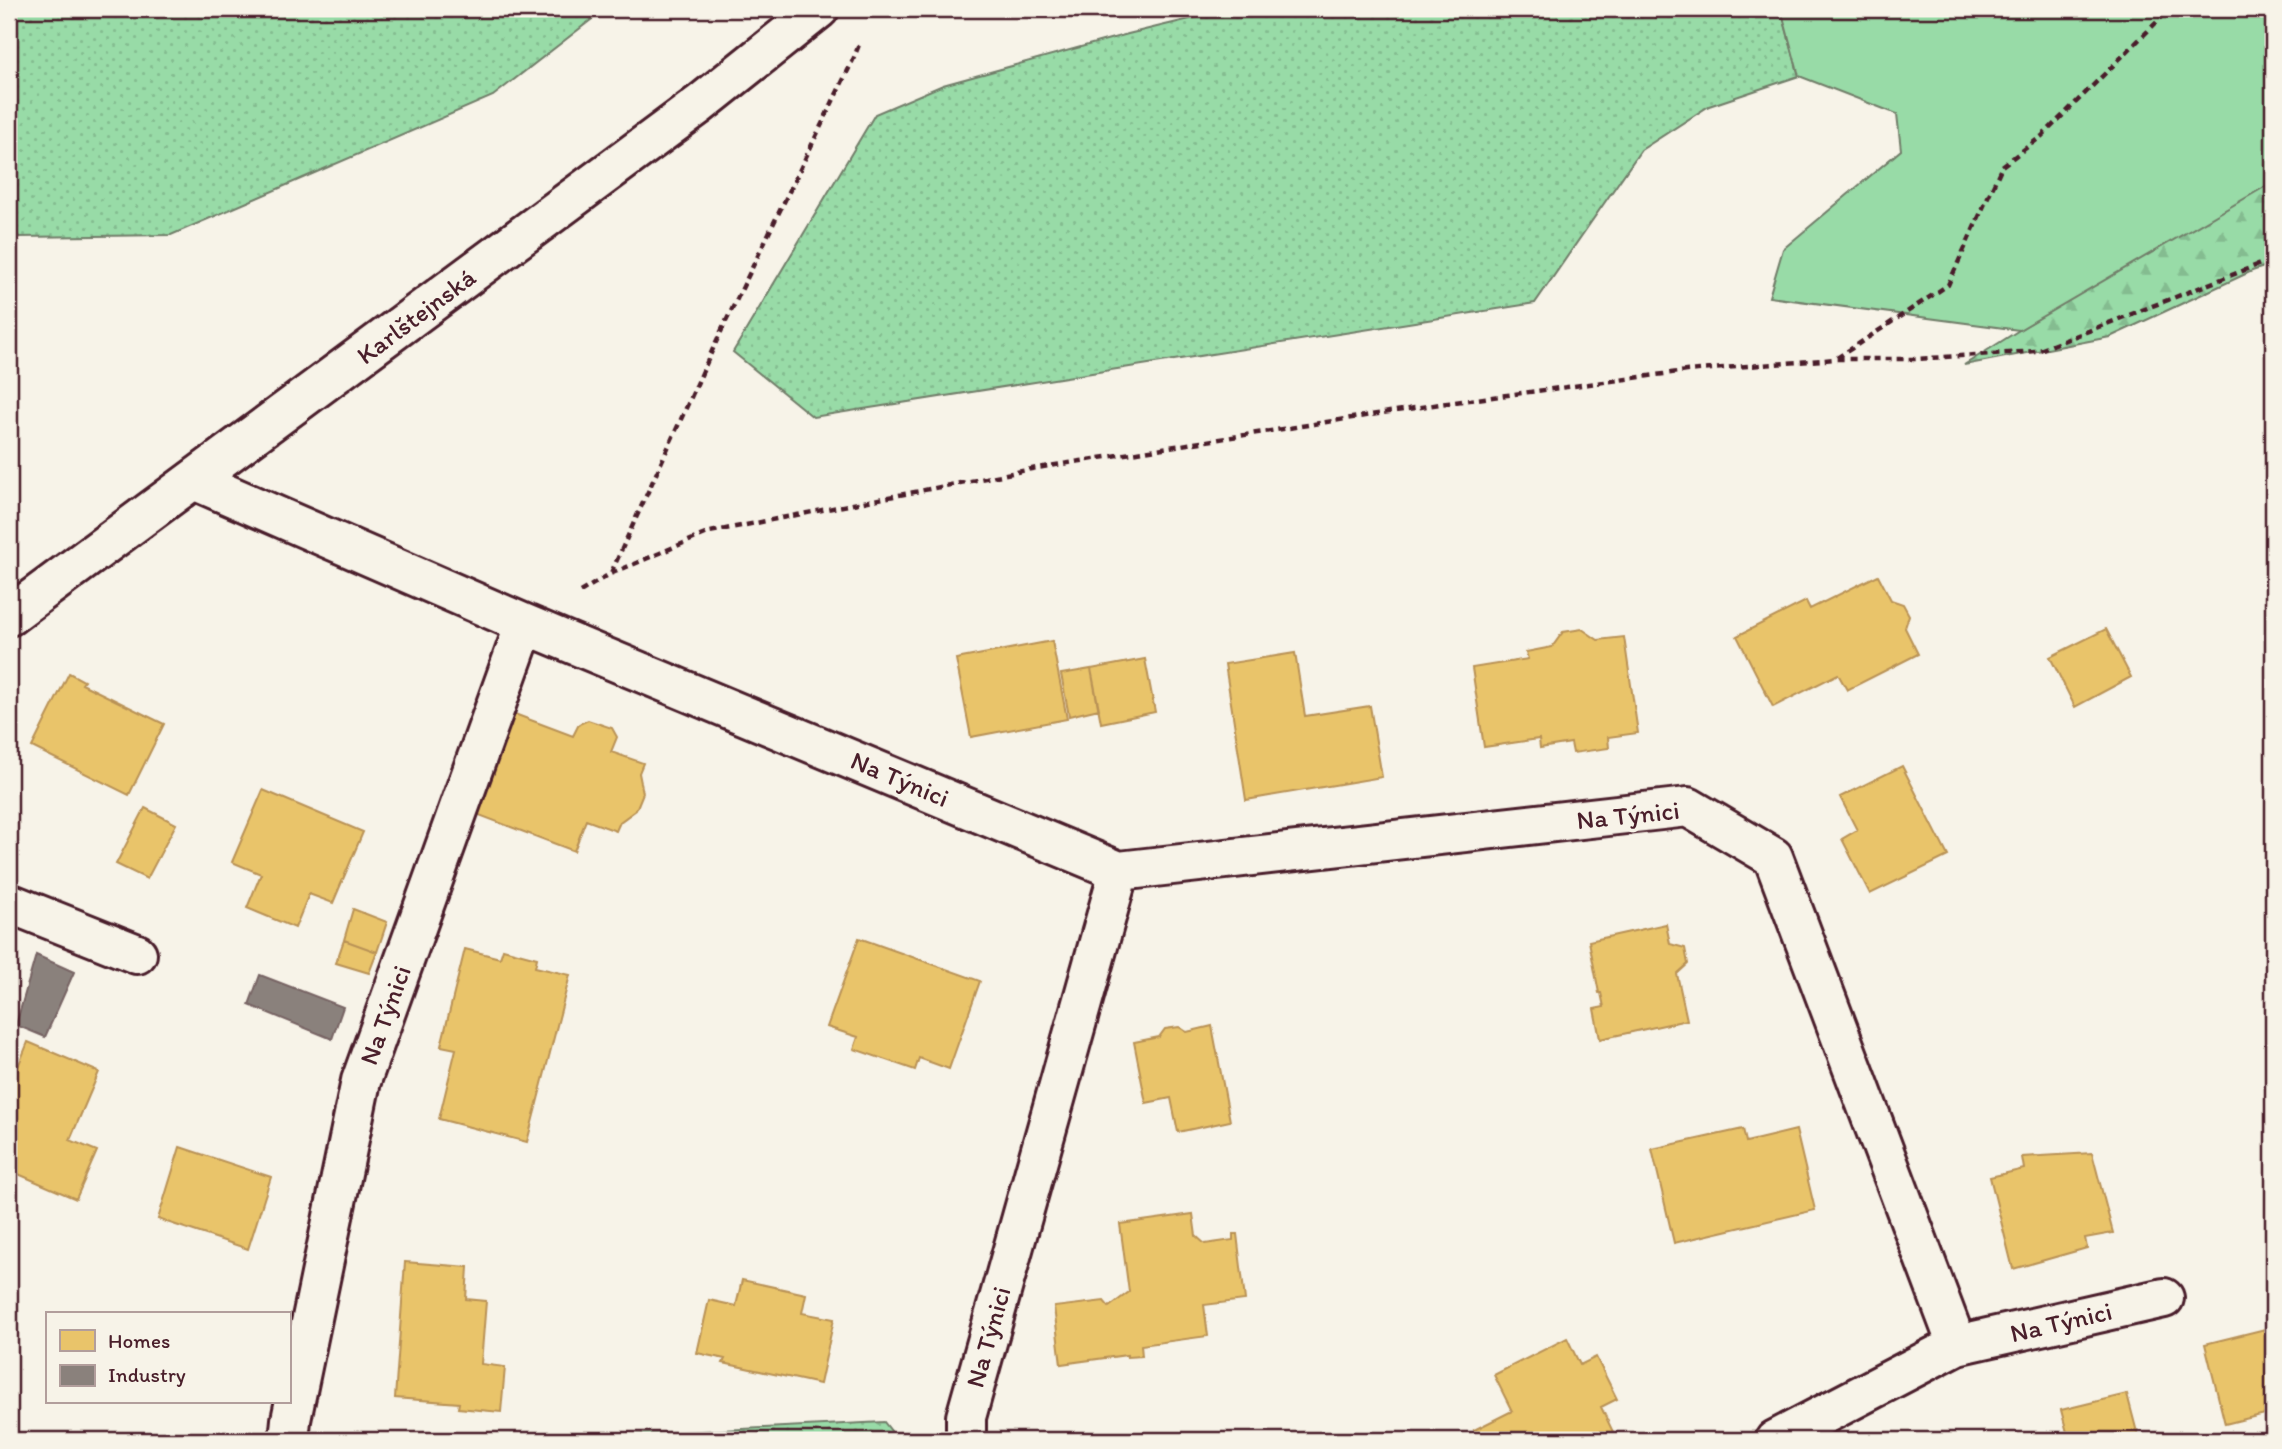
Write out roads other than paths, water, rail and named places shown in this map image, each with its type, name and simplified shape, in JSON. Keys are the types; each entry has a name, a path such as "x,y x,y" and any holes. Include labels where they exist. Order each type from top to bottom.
{"street":[{"name":"Karlštejnská","path":"9,616 689,113 819,9"},
{"name":"Na Týnici","path":"194,480 525,624 1119,871 1688,807 1773,857 1957,1345"},
{"name":"Na Týnici","path":"290,1430 361,1082 525,624"},
{"name":"Na Týnici","path":"966,1440 966,1417 1119,871"},
{"path":"9,903 137,954"},
{"name":"Na Týnici","path":"1775,1440 1957,1345 2164,1298"}]}
